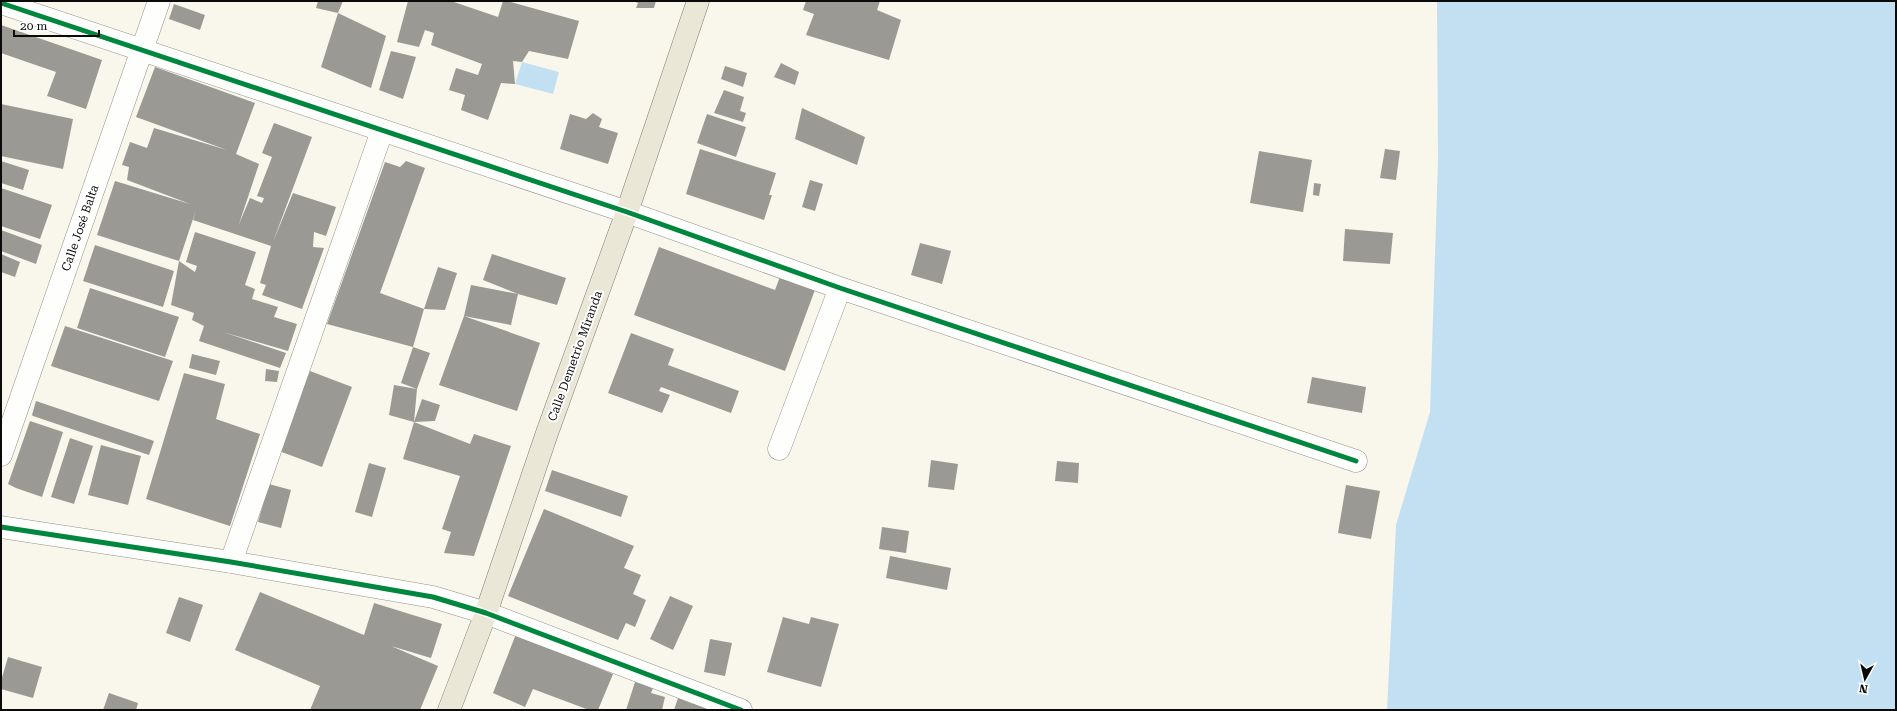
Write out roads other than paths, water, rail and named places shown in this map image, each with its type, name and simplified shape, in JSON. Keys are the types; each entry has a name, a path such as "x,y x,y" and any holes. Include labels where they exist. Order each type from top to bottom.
{"main road":[{"name":"Calle Demetrio Miranda","path":"449,710 486,612 547,433 627,212 698,1"}],"street":[{"name":"Calle José Balta","path":"1,455 159,1"},
{"path":"1,3 627,212 840,288 1356,461"},
{"path":"231,562 382,131"},
{"path":"779,450 840,288"},
{"path":"1,527 231,562 433,597 486,612 741,710"}],"water":[{"path":"1437,1 1896,1 1896,710 1387,710 1396,525 1430,412 1438,160"},
{"path":"522,62 559,72 553,94 515,84"}]}
